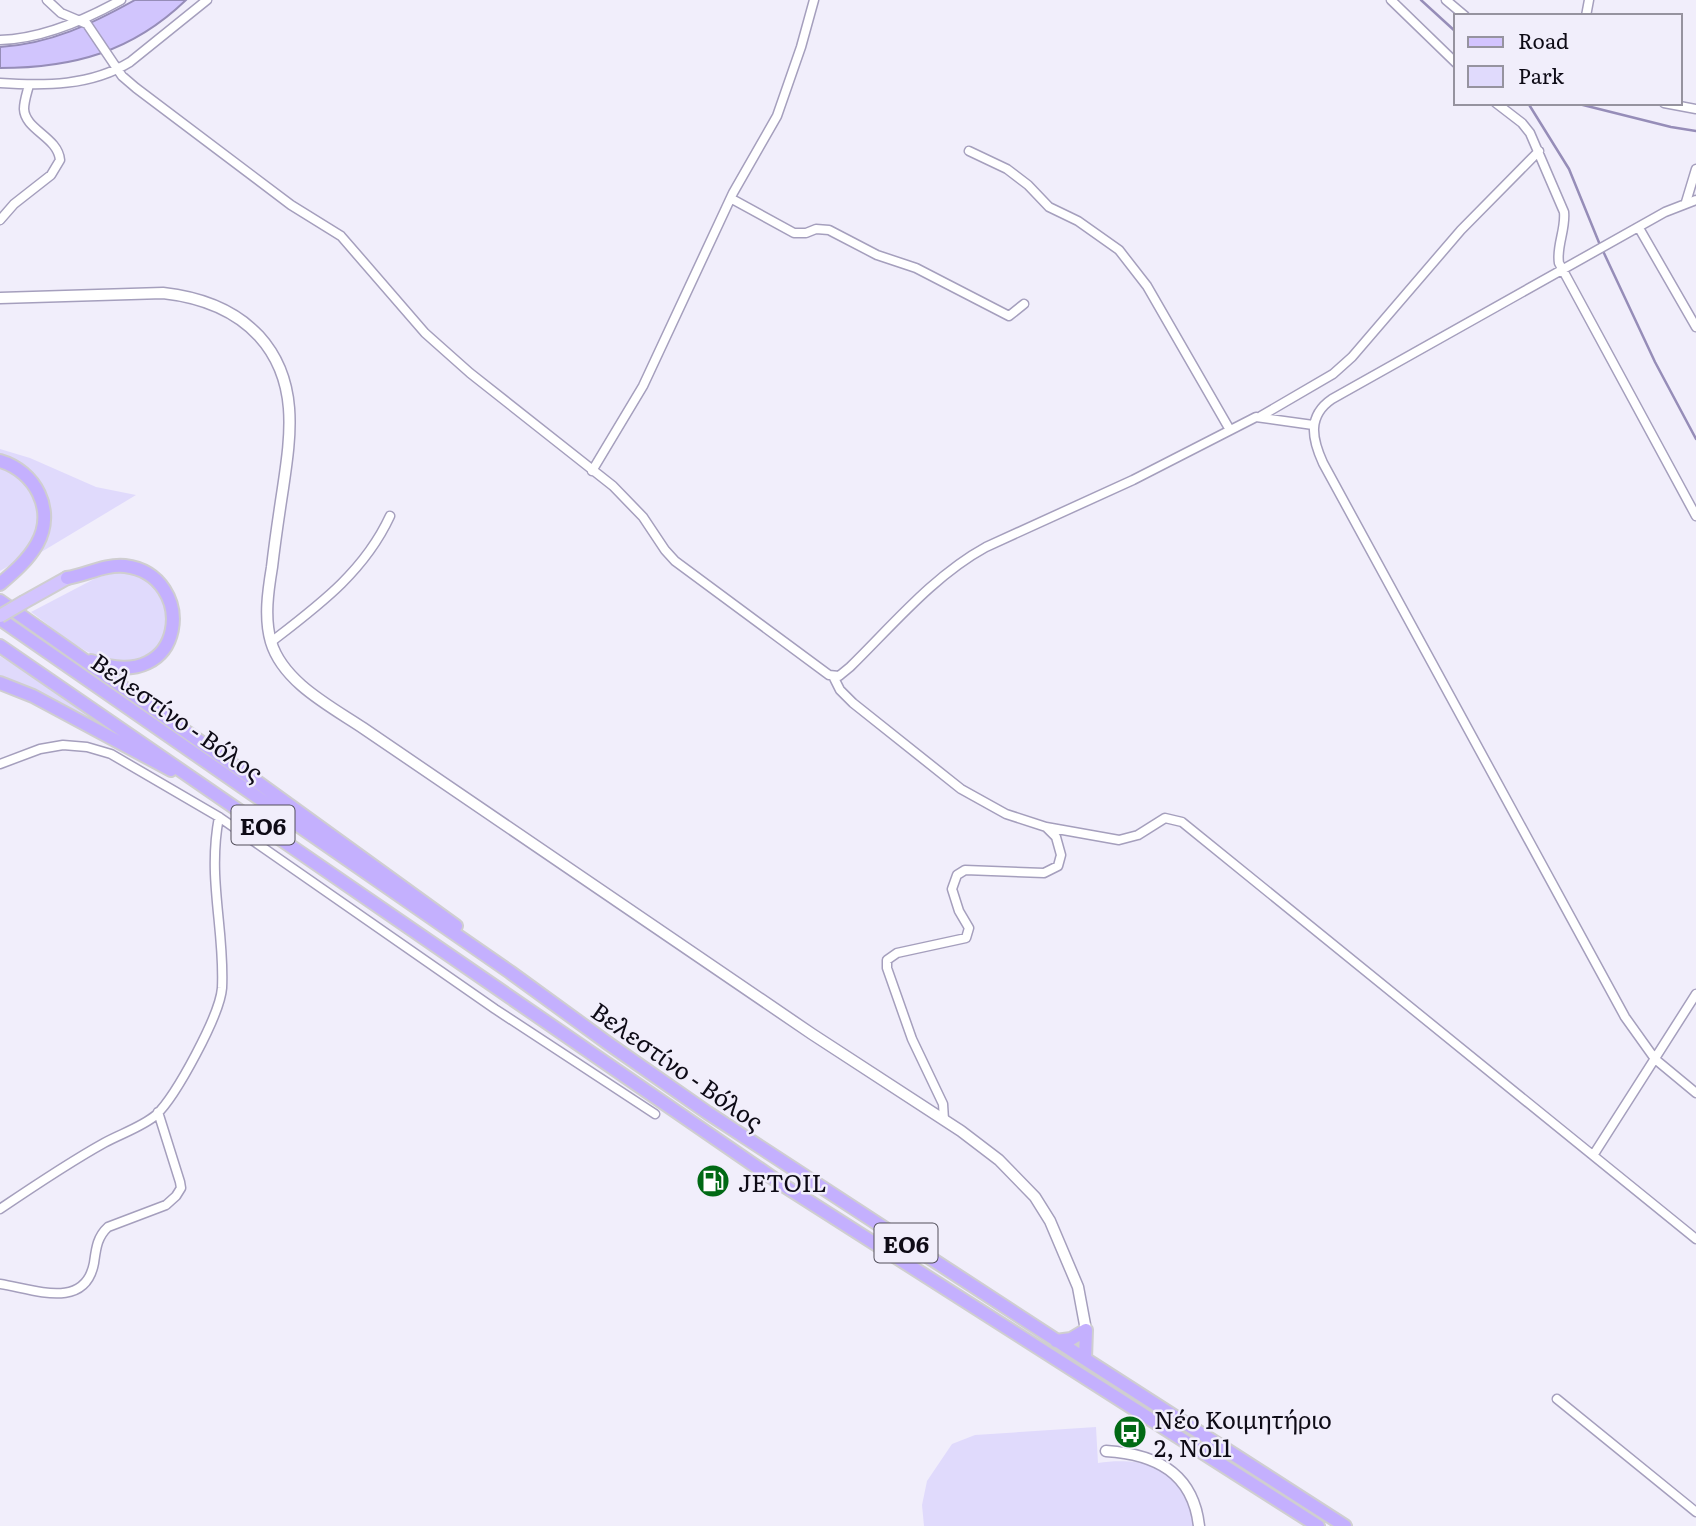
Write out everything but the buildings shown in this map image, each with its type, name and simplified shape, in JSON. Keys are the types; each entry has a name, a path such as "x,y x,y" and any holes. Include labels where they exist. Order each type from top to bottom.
{"highway":[{"path":"0,461 14,466 31,480 40,497 44,517 42,534 33,551 0,584"},
{"path":"67,578 107,567 138,569 158,582 169,597 173,617 167,642 148,662 133,668 116,668 72,652"},
{"path":"0,601 441,913 510,972"},
{"name":"Βελεστίνο - Βόλος","path":"0,617 708,1113 1085,1360 1345,1526"},
{"name":"Βελεστίνο - Βόλος","path":"0,646 232,803 783,1185 1318,1526"},
{"path":"0,683 33,696 232,803"},
{"path":"1056,1341 1071,1339 1086,1331"},
{"path":"1085,1360 1086,1331"}],"main road":[{"path":"0,617 67,578"}],"street":[{"path":"47,0 61,13 83,22 117,70 136,88 291,205 341,236 425,333 470,373 613,486 636,509 675,561 833,677 840,690 853,703 961,789 1006,814 1046,827 1119,840 1138,835 1165,818 1182,822 1696,1239"},
{"path":"0,40 32,36 83,22 121,0"},
{"path":"0,83 65,83 117,70 207,0"},
{"path":"592,471 643,386 732,199 779,110 814,0"},
{"path":"1391,0 1454,61"},
{"path":"1446,0 1463,14"},
{"path":"0,220 14,204 51,175 60,160 57,147 26,117 24,110 29,85"},
{"path":"1499,105 1522,123 1534,139 1564,212 1558,259 1696,516"},
{"path":"1675,105 1696,109"},
{"path":"833,677 839,676 850,667 929,590 972,554 1145,474 1261,416 1333,374 1352,357 1461,230 1539,150"},
{"path":"969,151 1007,169 1028,185 1049,207 1078,221 1119,250 1147,286 1230,430"},
{"path":"1686,202 1696,169"},
{"path":"732,199 794,233 806,233 816,229 829,230 877,255 916,268 1007,315 1012,316 1024,304"},
{"path":"1696,200 1665,212 1332,399 1320,410 1313,425 1314,442 1322,463 1625,1017 1655,1059 1696,1093"},
{"path":"1639,228 1696,327"},
{"path":"5,298 149,292 190,297 235,315 257,334 274,356 285,380 290,420 267,602 271,642 279,659 294,678 313,694 812,1034 944,1120 999,1160 1035,1197 1050,1221 1071,1265 1086,1331"},
{"path":"1261,416 1313,425"},
{"path":"271,642 349,578 379,537 390,516"},
{"path":"0,764 52,746 75,746 100,749 132,765 219,817 655,1114"},
{"path":"0,1209 102,1143 150,1120 158,1112 206,1034 220,1003 221,975 214,867 214,842 219,817"},
{"path":"944,1120 943,1104 912,1040 887,968 887,960 897,953 966,938 969,928 952,889 957,875 965,870 1044,873 1058,866 1061,855 1056,837 1046,827"},
{"path":"1594,1154 1696,994"},
{"path":"590,1072 600,1059"},
{"path":"0,1283 53,1293 66,1294 76,1290 86,1283 90,1276 102,1233 108,1227 172,1201 181,1188 158,1112"},
{"path":"1557,1399 1696,1512"},
{"path":"1106,1451 1135,1454 1174,1473 1190,1491 1199,1526"}],"green space":[{"path":"0,449 30,458 96,487 136,495 38,554 47,534 49,507 0,457"},
{"path":"0,467 25,483 37,507 38,521 29,548 19,559 0,571"},
{"path":"122,571 151,582 162,598 167,616 162,641 144,656 117,661 103,658 84,650 31,612 96,578"},
{"path":"0,656 117,732 134,744 0,678"},
{"path":"1096,1427 1098,1463 1142,1463 1163,1470 1180,1484 1186,1493 1194,1526 924,1526 922,1505 927,1481 952,1444 975,1435"}],"shaded area":[{"path":"135,0 186,0 144,33 100,54 52,65 0,68 0,47 53,37 103,17"}],"waterway":[{"path":"1421,0 1454,30"},
{"path":"1529,105 1569,169 1600,245"},
{"path":"1583,105 1696,131"},
{"path":"1603,251 1655,362 1696,439"}],"place":[{"name":"JETOIL","path":"713,1181"},
{"name":"Νέο Κοιμητήριο 2, Νο11","path":"1130,1432"}]}
